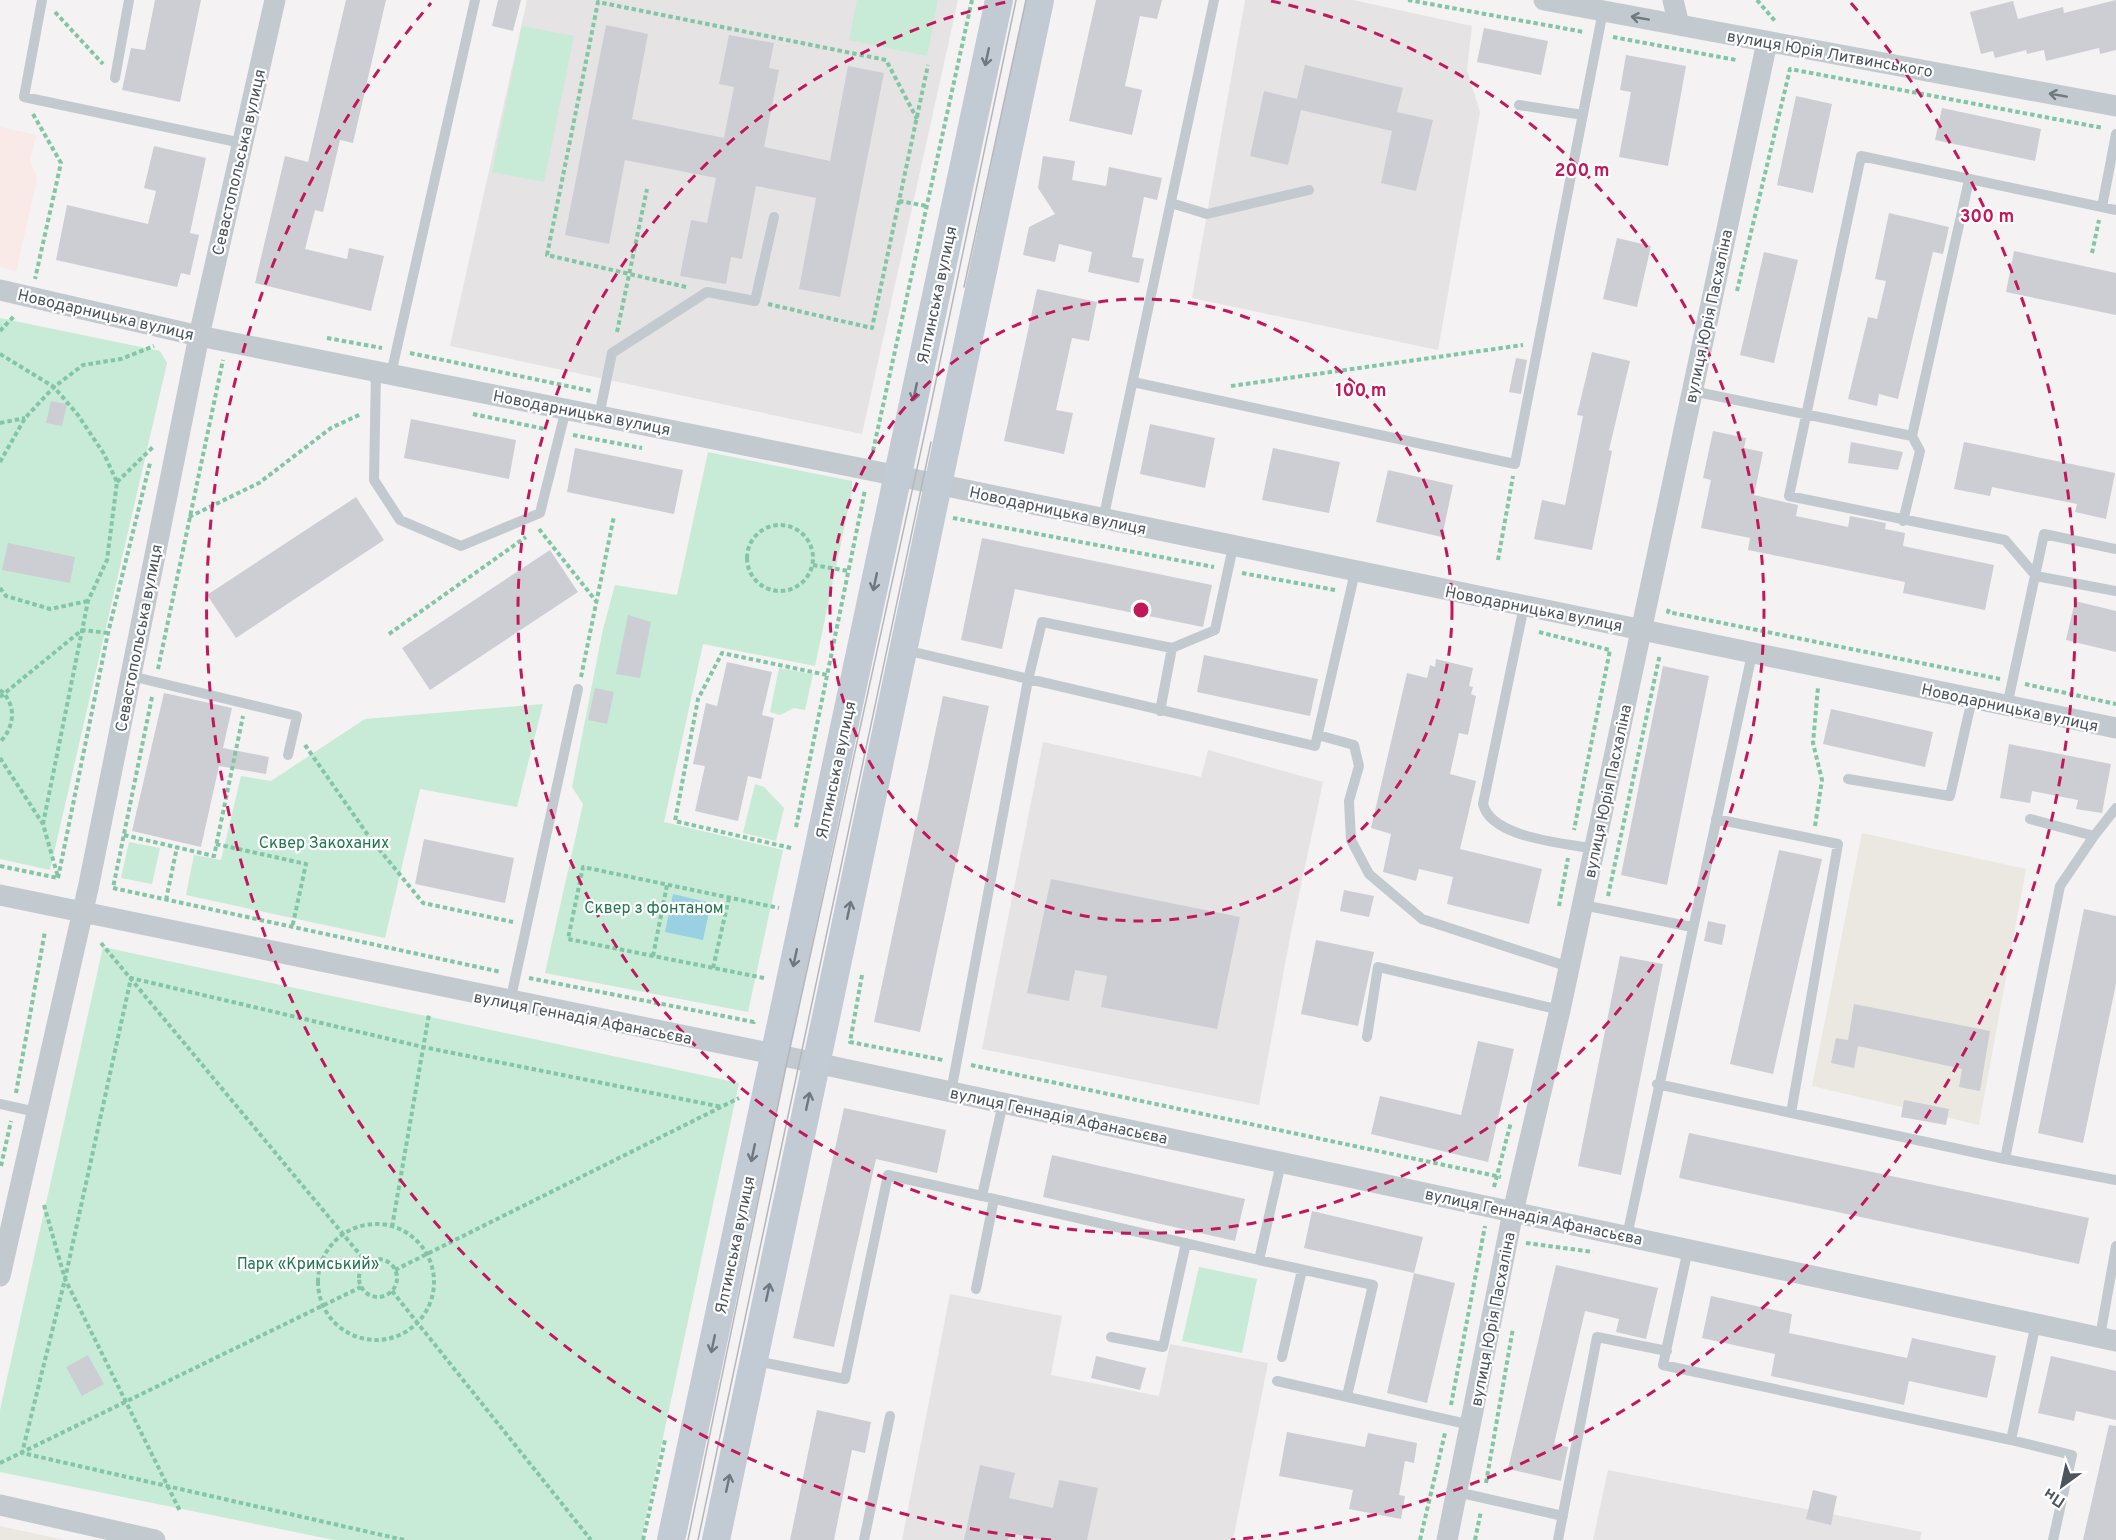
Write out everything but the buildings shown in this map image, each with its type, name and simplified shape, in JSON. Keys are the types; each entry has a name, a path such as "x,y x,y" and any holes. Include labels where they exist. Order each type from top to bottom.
{"street":[{"name":"Севастопольська вулиця","path":"0,1276 82,912 199,336 274,0"},
{"name":"Ялтинська вулиця","path":"671,1540 999,0"},
{"path":"716,1540 1040,0"},
{"name":"вулиця Юрія Литвинського","path":"1544,0 1679,25 1772,33 2116,106"},
{"path":"1673,0 1679,25"},
{"name":"вулиця Юрія Пасхаліна","path":"1447,1540 1523,1214 1569,967 1692,391 1772,33"},
{"name":"Новодарницька вулиця","path":"0,290 199,336 869,470 1233,547 1353,582 1522,617 1641,630 2116,729"},
{"name":"вулиця Геннадія Афанасьєва","path":"0,895 510,1002 816,1063 2108,1339"},
{"path":"0,1505 155,1540"}],"lane":[{"path":"42,0 24,97 242,143"},
{"path":"115,78 129,0"},
{"path":"475,0 375,407 374,480 400,520 461,546 540,513 567,409"},
{"path":"1102,520 1214,0"},
{"path":"1133,382 1515,464 1603,11"},
{"path":"1519,105 1583,115"},
{"path":"2102,207 2116,134"},
{"path":"2116,210 2012,186 1969,180 1861,156 1790,495 1903,521 2005,540 2036,576 2116,590"},
{"path":"1903,521 1920,451 1912,436 1969,180"},
{"path":"1171,203 1207,214 1309,190"},
{"path":"598,416 612,353 707,292 755,301 774,217"},
{"path":"1692,391 1912,436"},
{"path":"2007,706 2044,534 2116,549"},
{"path":"951,1092 1028,680 1042,622 1172,648 1215,630 1233,547"},
{"path":"903,650 1315,746 1353,582"},
{"path":"1522,617 1483,804 1485,815 1505,830 1595,849"},
{"path":"1160,711 1172,648"},
{"path":"1627,1236 1657,1084 1752,654"},
{"path":"131,676 297,716 288,755"},
{"path":"510,1002 578,689"},
{"path":"1848,779 1950,796 1972,699"},
{"path":"1318,735 1354,745 1359,766 1349,801 1351,840 1369,874 1383,888 1422,919 1569,967"},
{"path":"2005,1159 2060,886 2116,808"},
{"path":"1716,819 1838,844 1791,1113"},
{"path":"2030,819 2094,836"},
{"path":"1583,904 1692,927"},
{"path":"1367,1037 1378,967 1560,1010"},
{"path":"1657,1084 2005,1159 2116,1180"},
{"path":"982,1196 1003,1103"},
{"path":"0,1104 36,1112"},
{"path":"1259,1260 1281,1162"},
{"path":"754,1361 845,1379 888,1175 1373,1285 1347,1396"},
{"path":"976,1288 994,1199"},
{"path":"1111,1337 1163,1347 1186,1243"},
{"path":"2108,1339 2116,1246"},
{"path":"1688,1250 1664,1365 2072,1455 2053,1540"},
{"path":"1282,1357 1302,1270"},
{"path":"2011,1440 2036,1323"},
{"path":"1558,1540 1597,1337 1668,1352"},
{"path":"1277,1381 1472,1425"},
{"path":"864,1540 890,1416"},
{"path":"1457,1492 1563,1516"}],"path":[{"path":"789,858 869,470 972,0"},
{"path":"1408,0 1736,60"},
{"path":"1757,0 1772,33"},
{"path":"707,292 547,255 598,2 886,60 917,120"},
{"path":"51,9 115,78"},
{"path":"755,301 872,328 928,65"},
{"path":"1735,302 1790,69 2104,128"},
{"path":"24,97 62,163 31,297"},
{"path":"612,353 647,189"},
{"path":"899,201 927,206"},
{"path":"2092,253 2102,207"},
{"path":"0,331 15,314"},
{"path":"1228,386 1539,343"},
{"path":"0,462 25,418 54,387 83,365 121,359 157,345"},
{"path":"0,354 54,387 78,415 104,454 117,482 107,560 88,601 44,824"},
{"path":"221,360 113,888 515,975 754,1022 757,1011"},
{"path":"189,517 259,483 331,428 375,407"},
{"path":"0,423 25,418"},
{"path":"58,878 108,633 157,435"},
{"path":"117,482 154,446"},
{"path":"1498,560 1515,464"},
{"path":"540,513 538,528 596,601"},
{"path":"578,689 614,516"},
{"path":"948,517 1229,570 1353,582"},
{"path":"786,525 797,528 811,544 813,565 802,584 782,591 771,590 753,577 747,555 756,534 765,527 786,525"},
{"path":"389,634 538,528"},
{"path":"813,565 848,572"},
{"path":"0,588 6,596 51,609 88,601"},
{"path":"1671,600 1668,612 2013,681 2116,704"},
{"path":"1522,617 1610,650 1557,914"},
{"path":"0,697 82,630 108,633"},
{"path":"791,848 675,820 698,699 722,653 827,675"},
{"path":"1605,909 1660,653"},
{"path":"1812,839 1822,780 1813,742 1818,687"},
{"path":"0,690 10,702 12,723 0,742"},
{"path":"124,835 214,855 245,703"},
{"path":"294,729 370,838 423,903 526,924"},
{"path":"0,758 44,824 58,878"},
{"path":"216,844 306,864 292,928"},
{"path":"166,900 177,847"},
{"path":"0,866 58,878"},
{"path":"764,978 568,939 583,867 779,908"},
{"path":"653,956 667,885"},
{"path":"713,968 729,898"},
{"path":"776,920 781,898"},
{"path":"0,1173 45,931"},
{"path":"102,943 367,1263"},
{"path":"762,989 766,967"},
{"path":"131,978 423,1047 722,1107"},
{"path":"22,1453 65,1279 131,978"},
{"path":"392,1227 429,1014"},
{"path":"850,1042 956,1062 1497,1176"},
{"path":"395,1270 739,1098"},
{"path":"1420,1540 1448,1419 1488,1207 1511,1119"},
{"path":"44,1205 65,1279 124,1403 180,1511"},
{"path":"1523,1214 1526,1255"},
{"path":"373,1225 392,1227 409,1235 427,1255 434,1280 432,1296 427,1311 417,1324 401,1335 384,1340 365,1340 347,1332 333,1321 323,1305 318,1287 320,1269 327,1252 344,1233 373,1225"},
{"path":"383,1260 395,1270 398,1277 392,1291 379,1297 366,1293 361,1287 360,1274 367,1263 383,1260"},
{"path":"0,1463 361,1287"},
{"path":"392,1291 591,1540"},
{"path":"1475,1540 1514,1324"},
{"path":"22,1453 404,1540"}],"shaded area":[{"path":"527,0 958,0 862,434 450,346"},
{"path":"1245,0 1353,0 1472,26 1467,70 1480,112 1438,350 1192,298"},
{"path":"0,127 36,135 30,161 37,179 16,271 0,267"},
{"path":"1043,742 1201,777 1208,750 1323,782 1292,927 1259,1105 982,1049"},
{"path":"1862,833 2026,869 1979,1125 1812,1086"},
{"path":"950,1294 1062,1316 1051,1375 1159,1396 1170,1344 1268,1363 1233,1540 902,1540"},
{"path":"1608,1470 1922,1532 1920,1540 1593,1540"},
{"path":"0,1526 64,1540 0,1540"}],"green space":[{"path":"857,0 938,0 927,56 849,40"},
{"path":"522,26 574,36 544,182 492,172"},
{"path":"0,318 160,351 167,363 50,870 0,859"},
{"name":"Сквер з фонтаном","path":"708,452 852,481 852,491 815,666 703,644 664,822 783,850 748,1012 545,973 583,804 572,787 603,629 615,585 677,595"},
{"path":"779,668 813,674 805,710 794,708 780,715 770,712"},
{"name":"Сквер Закоханих","path":"543,704 517,807 420,789 385,938 186,895 194,855 221,860 241,776 271,781 365,719"},
{"path":"755,784 764,787 784,808 776,841 743,833"},
{"path":"129,842 160,848 152,884 121,878"},
{"name":"Парк «Кримський»","path":"103,947 739,1083 641,1540 334,1540 0,1472 0,1410"},
{"path":"1199,1267 1257,1279 1242,1353 1182,1341"}],"water":[{"path":"673,894 711,903 703,940 665,932"}],"tram line":[{"path":"688,1540 788,1057 930,409 1016,0"},
{"path":"964,287 1026,0"},
{"path":"698,1540 931,442"}]}
